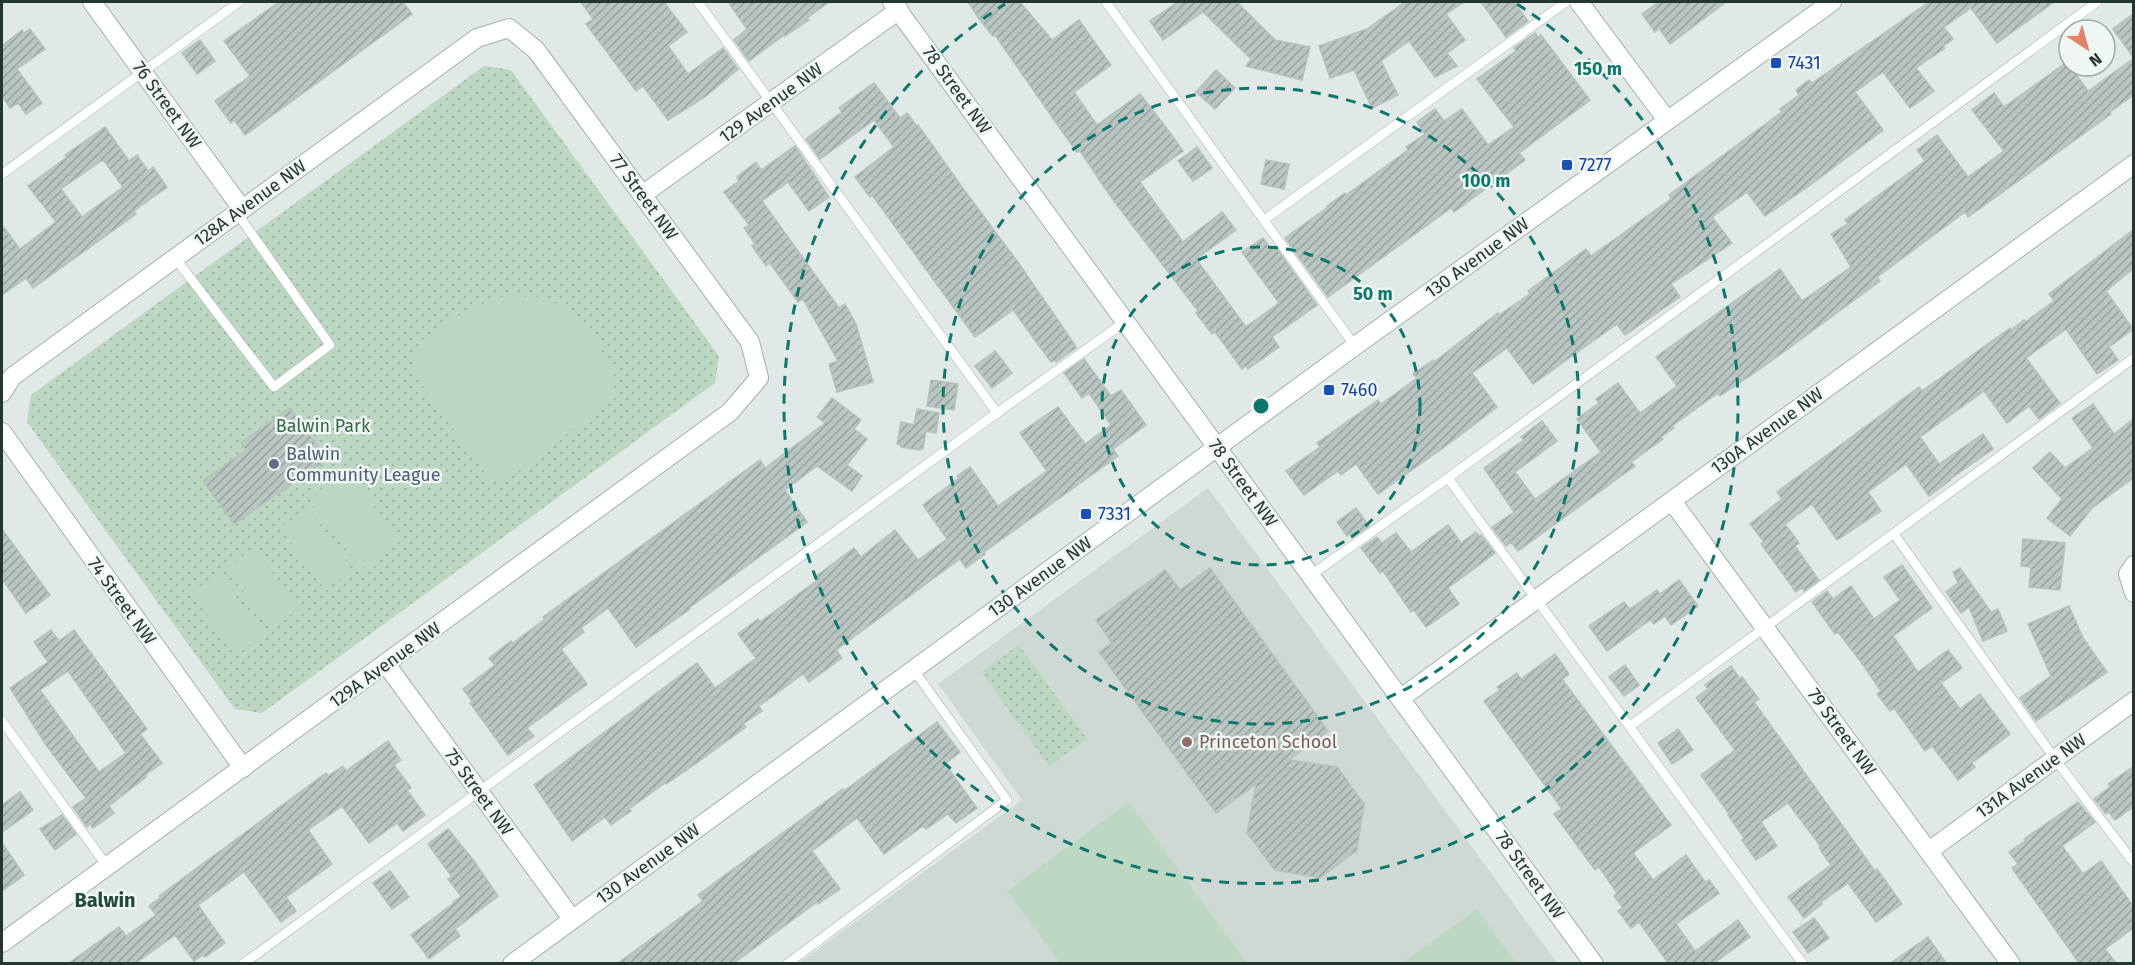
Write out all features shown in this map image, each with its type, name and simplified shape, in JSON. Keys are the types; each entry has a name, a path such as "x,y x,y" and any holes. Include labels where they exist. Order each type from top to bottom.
{"street":[{"name":"76 Street NW","path":"92,2 240,211"},
{"path":"1579,2 1667,120"},
{"name":"130 Avenue NW","path":"512,963 1355,346 1832,2"},
{"name":"129 Avenue NW","path":"642,195 772,102 896,6"},
{"name":"78 Street NW","path":"896,6 1594,963"},
{"name":"77 Street NW","path":"509,28 536,50 750,342 759,378"},
{"name":"128A Avenue NW","path":"2,393 12,377 477,38 509,28"},
{"name":"130A Avenue NW","path":"1401,698 2133,164"},
{"name":"129A Avenue NW","path":"2,943 730,412 759,378"},
{"name":"74 Street NW","path":"2,432 243,768"},
{"name":"79 Street NW","path":"1672,501 2011,963"},
{"path":"2133,565 2128,574 2133,593"},
{"name":"75 Street NW","path":"386,664 572,919"},
{"name":"131A Avenue NW","path":"1929,851 2133,701"}],"lane":[{"path":"2,174 239,2"},
{"path":"698,2 997,413"},
{"path":"1106,2 1355,346"},
{"path":"1264,220 1566,2"},
{"path":"1311,575 1448,478 2097,2"},
{"path":"176,258 274,387 330,345 240,211"},
{"path":"243,963 1126,321"},
{"path":"1630,726 2133,358"},
{"path":"1448,478 1803,963"},
{"path":"1894,534 2055,759 2133,863"},
{"path":"787,963 1007,800 913,669"},
{"path":"2,722 107,866"}],"shaded area":[{"name":"Princeton School","path":"1208,488 1557,963 798,964 1022,800 938,684"}],"green space":[{"name":"Balwin Park","path":"484,66 511,70 719,356 715,383 262,713 235,709 27,422 31,395"},
{"path":"504,296 538,297 567,308 595,339 612,371 615,398 504,482 490,480 412,371 421,341 468,309"},
{"path":"347,470 400,541 361,569 309,499"},
{"path":"308,508 352,570 325,590 280,528"},
{"path":"254,548 299,609 271,629 226,568"},
{"path":"219,573 264,635 236,655 191,593"},
{"path":"1019,645 1087,739 1049,766 981,672"},
{"path":"1129,802 1247,963 1060,963 1007,891"},
{"path":"1477,909 1516,963 1402,963"}],"building":[{"path":"279,2 403,2 412,14 245,135 234,120 231,123 215,101 250,76 224,41"},
{"path":"581,2 664,2 687,32 668,46 688,74 723,48 738,69 705,97 668,120 643,86 636,91 586,24 593,19"},
{"path":"728,2 829,2 807,18 809,20 749,61 734,40 747,29"},
{"path":"968,2 1020,2 1052,40 1079,20 1111,65 1074,92 1097,125 1140,94 1171,134 1183,151 1140,182 1183,242 1222,212 1236,230 1196,259 1246,327 1279,303 1242,252 1263,238 1271,249 1275,246 1317,305 1272,337 1279,347 1248,369 1246,366 1242,369 1215,332 1212,334 1196,313 1198,311 1113,200 1080,151 1077,152 995,35 993,36"},
{"path":"1178,2 1237,2 1275,40 1310,47 1302,80 1246,66 1251,59 1203,12 1163,40 1150,21"},
{"path":"1405,2 1464,2 1446,14 1465,40 1447,53 1457,66 1435,77 1409,41 1381,61 1398,95 1372,108 1354,70 1330,78 1319,46 1367,29"},
{"path":"1481,2 1514,2 1528,21 1506,37"},
{"path":"1659,2 1726,2 1670,44 1659,28 1655,32 1642,14"},
{"path":"1929,2 2054,2 1997,43 1971,8 1944,27 1953,39 1943,46 1945,48 1916,68 1934,91 1910,108 1883,72 1855,92 1883,130 1765,216 1747,192 1712,217 1732,243 1671,284 1680,297 1625,335 1617,324 1533,384 1507,348 1472,373 1497,407 1450,443 1378,494 1356,464 1341,475 1338,471 1304,495 1286,471 1320,447 1317,443 1378,400 1381,404 1417,378 1413,374 1433,360 1434,362 1498,313 1499,315 1530,294 1528,291 1586,249 1591,256 1671,199 1669,195 1782,112 1780,109 1799,95 1796,90 1809,80 1812,83"},
{"path":"2133,14 2133,57 2117,35 2117,26"},
{"path":"30,29 45,49 17,69 42,103 26,114 18,103 10,108 2,96 2,46 22,30 24,33"},
{"path":"1535,33 1538,37 1541,35 1590,100 1519,153 1525,160 1454,212 1451,208 1328,297 1285,238 1408,150 1406,147 1425,134 1417,122 1435,109 1444,121 1462,109 1488,145 1514,127 1477,79 1516,51 1514,48"},
{"path":"200,40 215,61 197,74 182,53"},
{"path":"2133,59 2133,95 2110,112 2111,114 1968,217 1965,212 1877,277 1880,281 1763,367 1720,396 1718,393 1672,426 1674,428 1661,437 1663,439 1631,462 1635,466 1518,551 1511,542 1506,546 1492,527 1514,512 1484,468 1524,440 1521,437 1542,421 1557,441 1515,472 1535,499 1601,452 1577,419 1599,403 1596,399 1618,383 1640,413 1677,386 1656,357 1780,269 1802,301 1851,267 1831,234 1848,224 1845,220 1925,161 1917,150 1937,135 1968,177 2004,151 1972,110 1994,93 2004,107 2057,69 2057,78 2079,78 2088,91 2106,78 2117,78 2117,70"},
{"path":"1216,70 1235,88 1215,109 1196,92"},
{"path":"874,83 900,118 907,113 918,125 1020,265 1076,348 1056,362 1055,360 1051,362 1013,310 975,337 872,195 870,197 855,177 894,147 874,120 820,159 806,139 842,112 839,108"},
{"path":"105,127 129,161 137,155 148,171 153,167 167,187 134,211 136,214 33,288 26,278 2,295 2,225 20,249 56,222 28,186 67,157 65,155","holes":["104,161 123,187 82,217 61,189"]},
{"path":"795,146 829,197 809,211 788,182 762,201 839,308 845,304 856,324 873,382 837,392 829,364 838,361 803,299 798,302 770,263 766,266 752,246 755,244 744,228 749,225 724,192 739,181 737,177 756,162 761,170"},
{"path":"1197,147 1212,168 1193,181 1178,161"},
{"path":"1266,160 1289,164 1284,189 1261,184"},
{"path":"2133,230 2133,269 2106,291 2133,329 2109,347 2118,360 2097,374 2066,329 2026,358 2060,403 2039,419 2029,406 2007,423 1984,391 1920,437 1939,464 1983,434 1993,449 1929,496 1906,464 1868,492 1881,511 1837,540 1812,504 1785,524 1799,543 1795,546 1819,580 1804,591 1802,587 1796,592 1761,544 1764,542 1750,524 1782,499 1777,492 1919,387 1922,391 2010,328 2011,330 2024,320 2025,322 2054,301 2049,294"},
{"path":"995,351 1012,373 992,388 975,366"},
{"path":"1084,359 1111,396 1121,390 1146,425 1113,449 1118,456 984,552 985,554 966,568 960,559 836,650 842,658 809,682 803,674 759,706 762,711 743,724 746,727 629,809 631,811 611,825 605,817 572,841 534,785 697,663 715,688 756,658 738,634 758,619 760,622 819,579 816,576 854,548 861,557 895,530 918,560 947,539 923,505 970,467 998,506 1047,471 1020,433 1058,407 1085,444 1111,425 1089,393 1082,398 1064,373"},
{"path":"931,380 958,384 954,410 927,406"},
{"path":"832,398 861,420 854,429 867,439 847,465 862,476 852,491 817,466 785,490 807,522 636,647 608,608 581,628 584,632 561,649 587,684 527,728 534,736 508,755 470,703 472,701 463,689 495,665 489,658 511,641 513,643 545,619 543,617 760,460 765,468 825,423 817,417"},
{"path":"2093,404 2114,434 2133,419 2133,478 2092,508 2070,536 2047,518 2062,499 2033,468 2050,452 2065,468 2093,448 2072,418"},
{"name":"Balwin Community League","path":"290,408 327,459 234,524 203,481 246,450 241,443"},
{"path":"917,409 939,413 936,433 926,431 923,449 901,447 897,444 901,422 914,425"},
{"path":"1356,508 1369,526 1353,537 1350,533 1347,536 1337,522"},
{"path":"1448,525 1461,543 1476,532 1495,553 1448,588 1459,604 1426,627 1414,610 1411,612 1383,571 1380,573 1361,548 1377,537 1382,543 1396,533 1411,552"},
{"path":"2,529 50,595 26,613 2,579"},
{"path":"2023,539 2065,543 2060,590 2029,587 2031,567 2021,566"},
{"path":"1902,565 1932,608 1893,636 1918,672 1948,650 1962,668 1941,683 1960,709 1980,694 2010,734 1972,763 1975,767 1958,780 1932,746 1925,751 1894,708 1890,711 1877,694 1881,691 1861,662 1838,632 1835,634 1812,602 1827,591 1833,599 1851,586 1874,619 1900,600 1884,577"},
{"path":"1210,568 1328,731 1289,760 1337,767 1364,804 1357,850 1320,878 1275,870 1247,833 1256,784 1216,813 1099,652 1112,643 1096,620 1165,570 1180,590"},
{"path":"1960,568 1991,612 1998,609 2007,631 1983,641 1969,607 1961,613 1946,592 1958,583 1953,572"},
{"path":"1679,580 1698,606 1671,625 1665,616 1654,624 1650,620 1607,651 1589,626 1624,602 1630,609 1657,590 1660,594"},
{"path":"2069,606 2083,638 2107,672 2036,721 2020,698 2051,676 2028,624"},
{"path":"51,630 59,641 74,630 147,729 140,734 162,763 109,806 114,813 93,828 90,824 87,827 73,807 86,798 46,745 10,688 48,662 34,642","holes":["68,671 126,753 99,772 40,690"]},
{"path":"1555,654 1569,674 1562,679 1671,825 1633,853 1653,880 1686,855 1705,882 1709,880 1719,893 1676,924 1695,951 1738,920 1750,937 1714,963 1668,963 1639,922 1631,928 1618,911 1623,908 1614,896 1617,893 1599,867 1595,870 1554,814 1562,809 1484,701 1500,690 1497,687 1517,673 1521,679"},
{"path":"1625,665 1639,685 1624,696 1609,677"},
{"path":"1731,666 1759,699 1754,702 1875,871 1877,869 1902,904 1876,922 1848,883 1821,902 1822,904 1804,918 1788,897 1831,865 1819,848 1821,847 1788,803 1761,822 1777,846 1756,860 1742,840 1744,838 1729,814 1701,775 1735,750 1696,698 1708,689 1705,685"},
{"path":"937,722 960,752 945,764 977,808 956,823 948,814 926,829 923,826 884,854 857,818 812,851 840,889 818,904 817,902 734,963 618,963 703,901 698,895"},
{"path":"1678,729 1693,750 1672,764 1658,743"},
{"path":"388,741 401,760 394,765 411,788 407,790 425,815 403,831 397,823 369,843 342,806 308,830 332,864 286,897 296,911 281,922 244,872 198,905 225,943 205,957 203,955 194,961 175,935 136,963 69,963 119,927 126,936 156,915 149,906 160,898 159,896 326,773 328,776 343,766 346,771"},
{"path":"2133,767 2133,807 2115,820 2109,812 2106,814 2094,799 2110,787 2108,784"},
{"path":"20,792 33,810 2,832 2,805"},
{"path":"2078,802 2095,822 2062,846 2083,874 2101,861 2133,906 2133,928 2105,949 2116,963 2079,963 2012,868 2018,864 2009,852"},
{"path":"62,815 76,834 55,850 40,829"},
{"path":"448,829 498,896 455,929 460,936 429,959 411,935 461,896 448,879 452,877 428,844"},
{"path":"2,843 24,875 2,891"},
{"path":"390,871 409,897 392,909 373,883"},
{"path":"1814,918 1829,938 1808,953 1793,932"},
{"path":"1928,937 1946,963 1891,963"}],"place":[{"name":"7431","path":"1776,63"},
{"name":"7277","path":"1567,165"},
{"name":"7460","path":"1329,390"},
{"name":"Balwin Community League","path":"274,464"},
{"name":"7331","path":"1086,514"},
{"name":"Princeton School","path":"1187,742"}],"district":[{"name":"Balwin","path":"105,900"}]}
